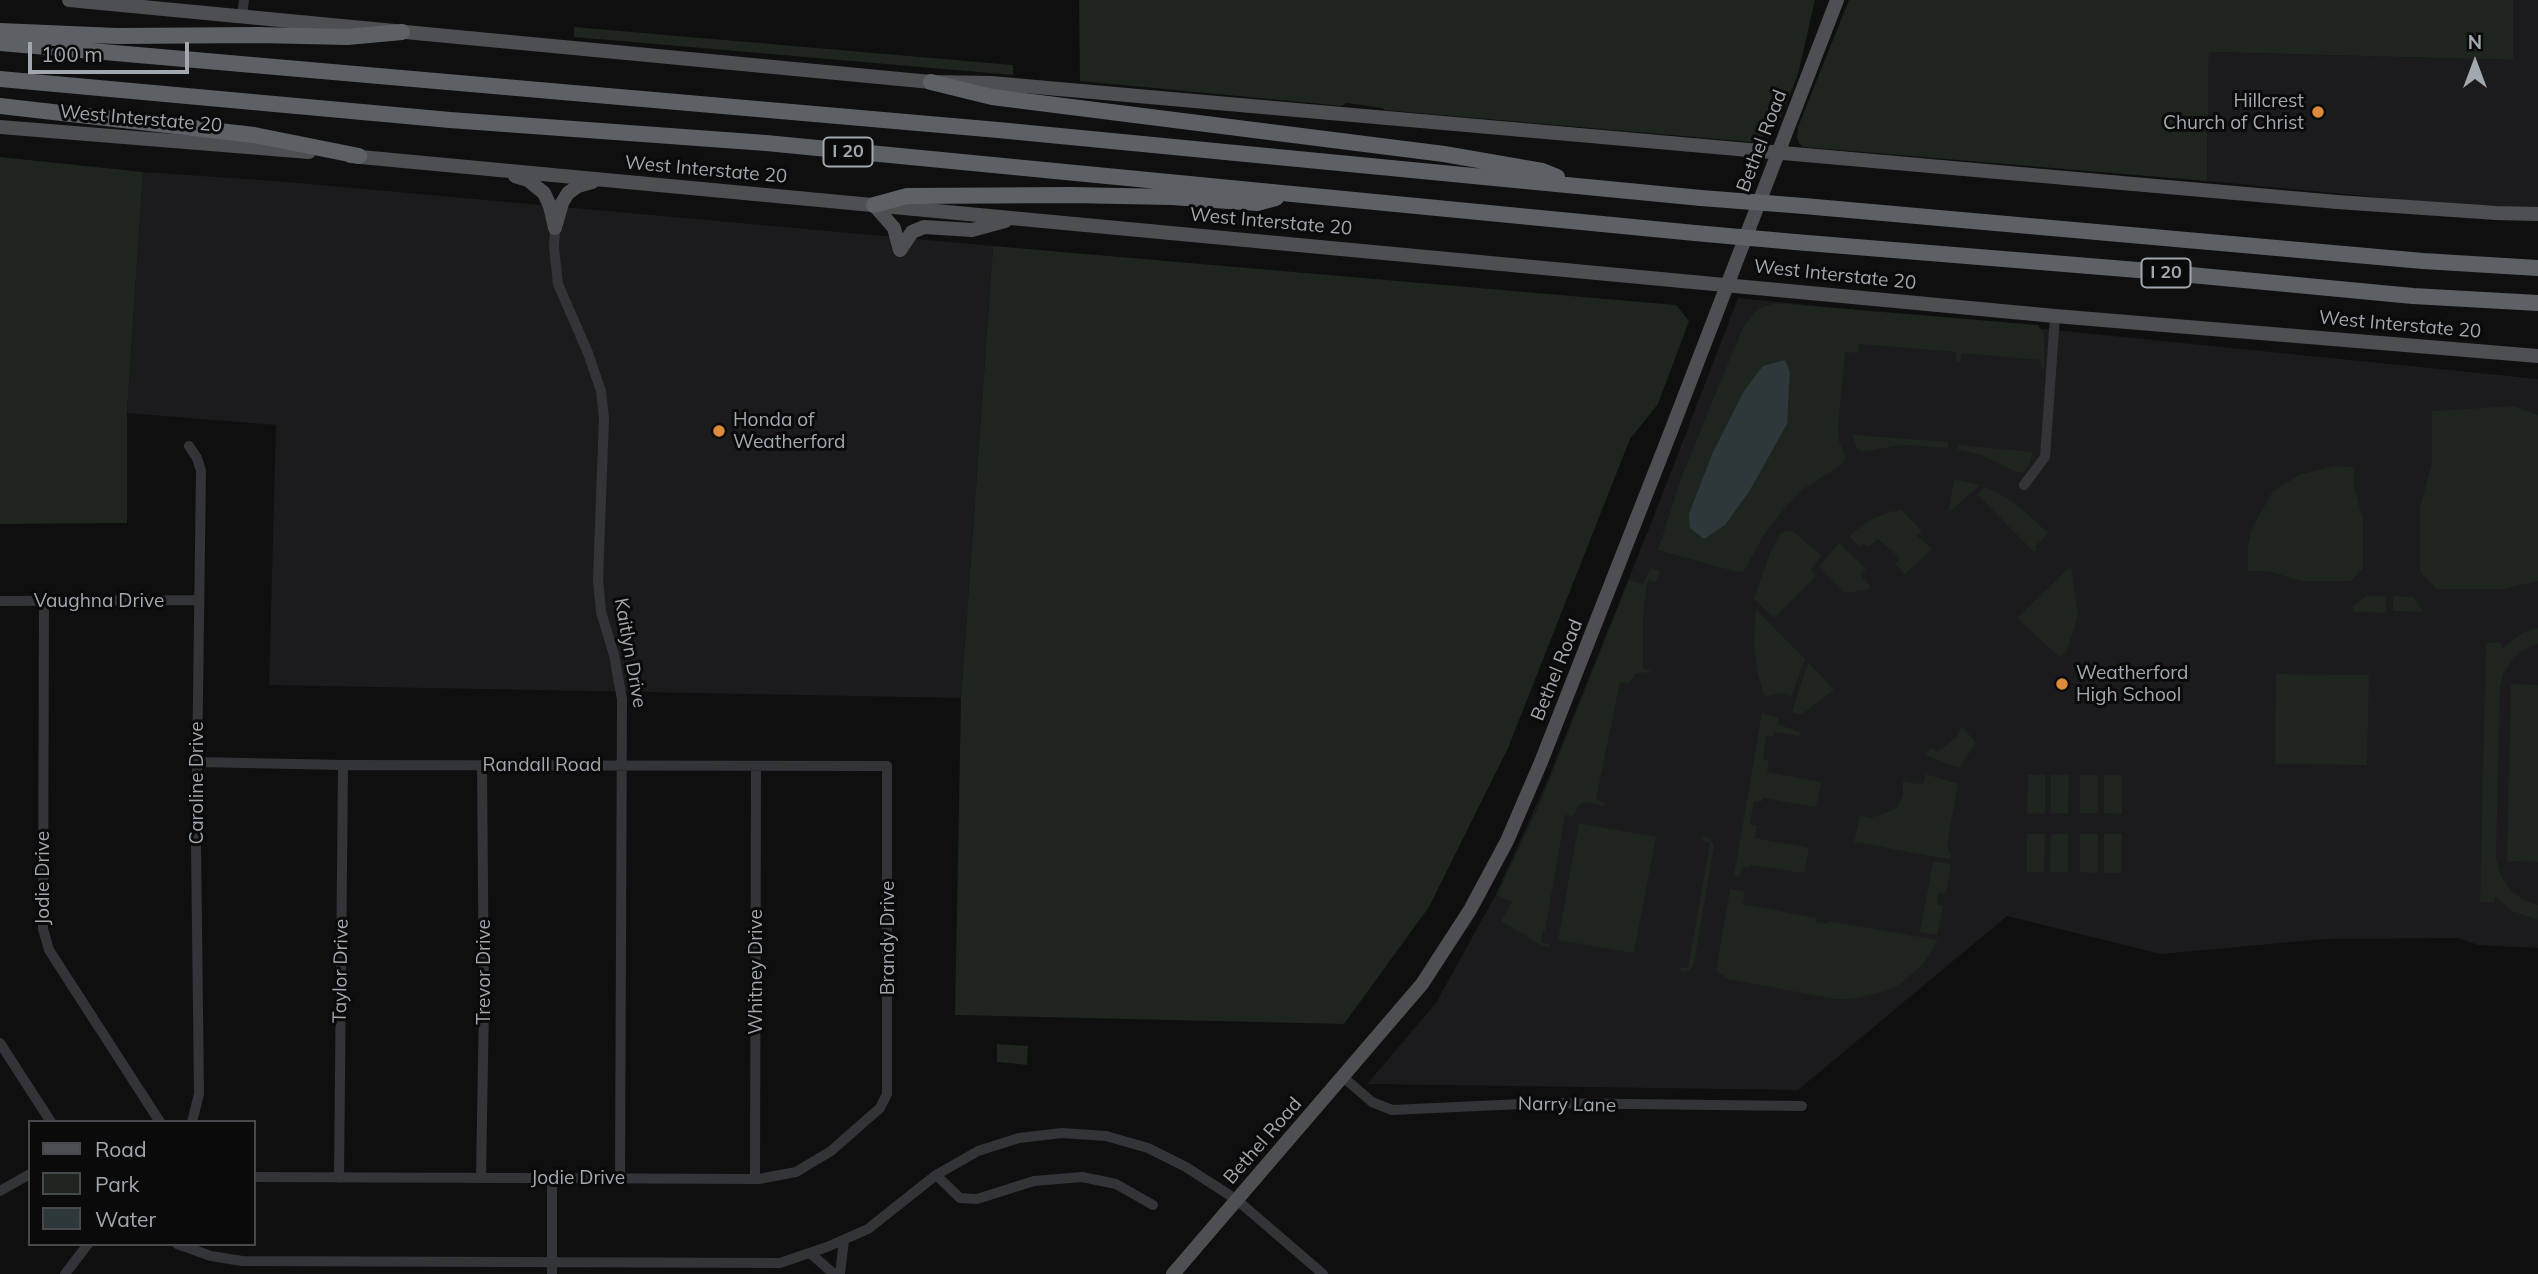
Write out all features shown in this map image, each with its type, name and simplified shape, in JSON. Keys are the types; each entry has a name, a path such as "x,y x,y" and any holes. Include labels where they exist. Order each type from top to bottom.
{"highway":[{"path":"0,31 117,36 347,37 402,32"},
{"name":"I 20","path":"0,43 998,130 1701,198 2423,261 2538,268"},
{"name":"I 20","path":"0,79 450,120 780,145 1795,242 2413,296 2538,303"},
{"path":"931,82 992,97 1444,154 1542,171 1576,185"},
{"path":"0,106 254,135 359,156"},
{"path":"874,205 907,196 1083,195 1257,203 1291,195"}],"main road":[{"path":"69,0 931,82 992,83 2337,202 2538,214"},
{"name":"Bethel Road","path":"1173,1274 1422,984 1470,910 1507,841 1541,762 1729,284 1837,0"},
{"name":"West Interstate 20","path":"0,127 359,156 2055,316 2538,356"},
{"name":"Kaitlyn Drive","path":"493,169 528,180 544,193 555,228"},
{"name":"Kaitlyn Drive","path":"555,228 562,203 568,193 578,186 613,180"},
{"path":"874,205 894,228 900,250 912,232 924,227 972,230 1017,218"}],"street":[{"path":"242,17 244,0"},
{"name":"Kaitlyn Drive","path":"555,228 558,284 589,353 601,391 604,418 598,580 601,612 614,654 622,699 620,1178"},
{"path":"2024,485 2045,457 2055,316"},
{"name":"Caroline Drive","path":"190,446 201,471 197,762 199,1094 192,1120"},
{"name":"Vaughna Drive","path":"0,601 198,600"},
{"name":"Jodie Drive","path":"44,601 43,929 48,950 158,1120"},
{"name":"Randall Road","path":"197,762 343,765 887,766"},
{"name":"Taylor Drive","path":"339,1178 343,765"},
{"name":"Trevor Drive","path":"481,1178 484,1003 482,765"},
{"name":"Whitney Drive","path":"755,1179 756,766"},
{"name":"Brandy Drive","path":"880,1108 887,1094 887,766"},
{"path":"0,1042 50,1120"},
{"name":"Narry Lane","path":"1343,1077 1372,1102 1392,1110 1543,1103 1802,1105"},
{"name":"Jodie Drive","path":"256,1177 755,1179 796,1172 831,1150 880,1108"},
{"path":"183,1246 211,1256 242,1261 552,1268 780,1263 868,1229 936,1175 978,1151 1019,1138 1062,1133 1106,1136 1148,1148 1186,1167 1237,1200 1323,1274"},
{"path":"0,1191 28,1175"},
{"path":"936,1175 960,1198 977,1199 1034,1181 1082,1177 1116,1184 1153,1205"},
{"path":"552,1178 552,1268"},
{"path":"839,1274 844,1240"},
{"path":"65,1274 86,1246"},
{"path":"810,1253 834,1274"}],"shaded area":[{"path":"2513,0 2538,0 2538,208 2450,204 2207,181 2209,52 2513,60"},
{"path":"143,172 276,181 993,246 961,698 269,685 276,425 127,413"},
{"name":"Weatherford High School","path":"1738,298 2538,379 2538,948 2478,945 2458,938 2324,939 2161,954 2007,916 1798,1090 1367,1084 1436,1003 1495,896 1545,786"}],"green space":[{"path":"1079,0 1815,0 1798,74 1779,121 1769,133 1751,142 1384,110 1346,103 1342,106 1080,81"},
{"path":"1849,0 2513,0 2513,60 2209,52 2207,181 1803,147 1797,137 1798,127"},
{"path":"574,27 1013,65 1013,75 574,37"},
{"path":"0,157 143,172 127,413 127,523 0,524"},
{"path":"993,246 1676,305 1689,321 1658,404 1630,439 1508,748 1429,907 1344,1024 955,1015 961,698"},
{"path":"1776,303 2038,325 2044,334 2044,369 2041,368 2040,360 1962,353 1960,362 1956,362 1956,352 1859,344 1858,353 1845,352 1838,426 1839,441 1846,458 1841,465 1802,490 1789,503 1764,534 1744,571 1737,572 1658,550 1682,476 1743,327 1758,309"},
{"path":"2513,406 2538,415 2538,581 2503,589 2437,589 2420,572 2420,507 2432,463 2432,411"},
{"path":"1851,432 1855,435 1948,442 1948,448 1903,445 1862,452 1857,448"},
{"path":"1958,445 2033,452 2029,466 2023,472 2016,472 1981,455 1957,449"},
{"path":"2335,466 2354,467 2354,487 2363,519 2363,569 2350,581 2301,581 2267,571 2248,571 2248,545 2252,528 2273,491 2301,474"},
{"path":"1954,480 1980,485 1948,513"},
{"path":"1985,487 2022,509 2048,533 2035,547 2037,549 2034,552 1977,494"},
{"path":"1901,510 1922,531 1917,536 1932,549 1905,574 1895,564 1900,558 1878,539 1868,547 1863,543 1859,546 1849,536 1869,520"},
{"path":"1792,531 1821,555 1811,570 1816,576 1774,618 1754,599 1770,553 1781,533"},
{"path":"1839,543 1866,569 1860,575 1871,587 1845,593 1819,567"},
{"path":"2071,566 2078,615 2069,645 2064,655 2059,657 2017,618"},
{"path":"1651,568 1660,571 1656,582 1648,580 1646,590 1643,669 1654,671 1635,674 1629,683 1620,682 1596,799 1606,804 1604,806 1585,802 1578,806 1574,816 1565,815 1541,942 1551,945 1541,945 1501,921 1512,902 1497,895 1542,799 1629,580 1643,584"},
{"path":"2366,596 2385,596 2387,613 2353,612 2353,606"},
{"path":"2393,596 2413,597 2423,612 2393,611"},
{"path":"1756,610 1805,659 1791,697 1782,693 1764,695 1757,671 1754,643"},
{"path":"2538,628 2538,644 2520,652 2513,659 2503,674 2500,687 2496,857 2500,874 2511,891 2538,905 2538,920 2512,911 2495,896 2494,902 2480,902 2486,643 2501,643 2502,649 2524,632"},
{"path":"1808,662 1834,690 1801,715 1792,712"},
{"path":"2276,674 2369,675 2367,765 2275,764"},
{"path":"2511,684 2538,685 2538,862 2507,861"},
{"path":"1762,713 1779,718 1777,724 1800,732 1799,736 1775,732 1773,736 1766,736 1763,759 1769,760 1767,772 1821,782 1816,807 1763,798 1762,801 1754,802 1750,824 1757,826 1755,838 1809,848 1804,873 1750,865 1749,868 1742,867 1740,876 1734,875"},
{"path":"1962,726 1976,743 1959,768 1925,755 1932,748 1938,752 1956,737"},
{"path":"1926,774 1958,784 1947,845 1951,857 1948,859 1854,842 1860,815 1870,818 1891,811 1897,807 1903,796 1903,781 1923,785"},
{"path":"2028,775 2045,775 2045,814 2027,813"},
{"path":"2051,775 2069,775 2068,813 2051,813"},
{"path":"2080,775 2098,775 2098,813 2080,813"},
{"path":"2104,775 2122,775 2122,814 2104,813"},
{"path":"1579,823 1656,837 1634,953 1558,940"},
{"path":"2027,834 2045,834 2044,872 2027,872"},
{"path":"2051,834 2068,834 2068,872 2050,872"},
{"path":"2080,834 2098,834 2098,873 2080,872"},
{"path":"2104,834 2122,834 2121,873 2104,873"},
{"path":"1705,836 1714,845 1694,964 1689,971 1683,972 1679,968 1688,968 1710,843 1701,840"},
{"path":"1933,861 1951,864 1946,893 1939,893 1937,904 1943,906 1937,935 1920,932"},
{"path":"1730,889 1745,892 1743,904 1817,918 1816,922 1828,924 1829,921 1938,940 1923,964 1900,984 1887,991 1851,999 1834,999 1728,979 1716,971"},
{"path":"997,1044 1028,1046 1027,1065 997,1062"}],"water":[{"path":"1785,360 1790,372 1787,424 1750,490 1725,525 1704,539 1690,528 1689,514 1713,452 1744,391 1763,366"}],"place":[{"name":"Hillcrest Church of Christ","path":"2318,112"},
{"name":"Honda of Weatherford","path":"719,431"},
{"name":"Weatherford High School","path":"2062,684"}]}
